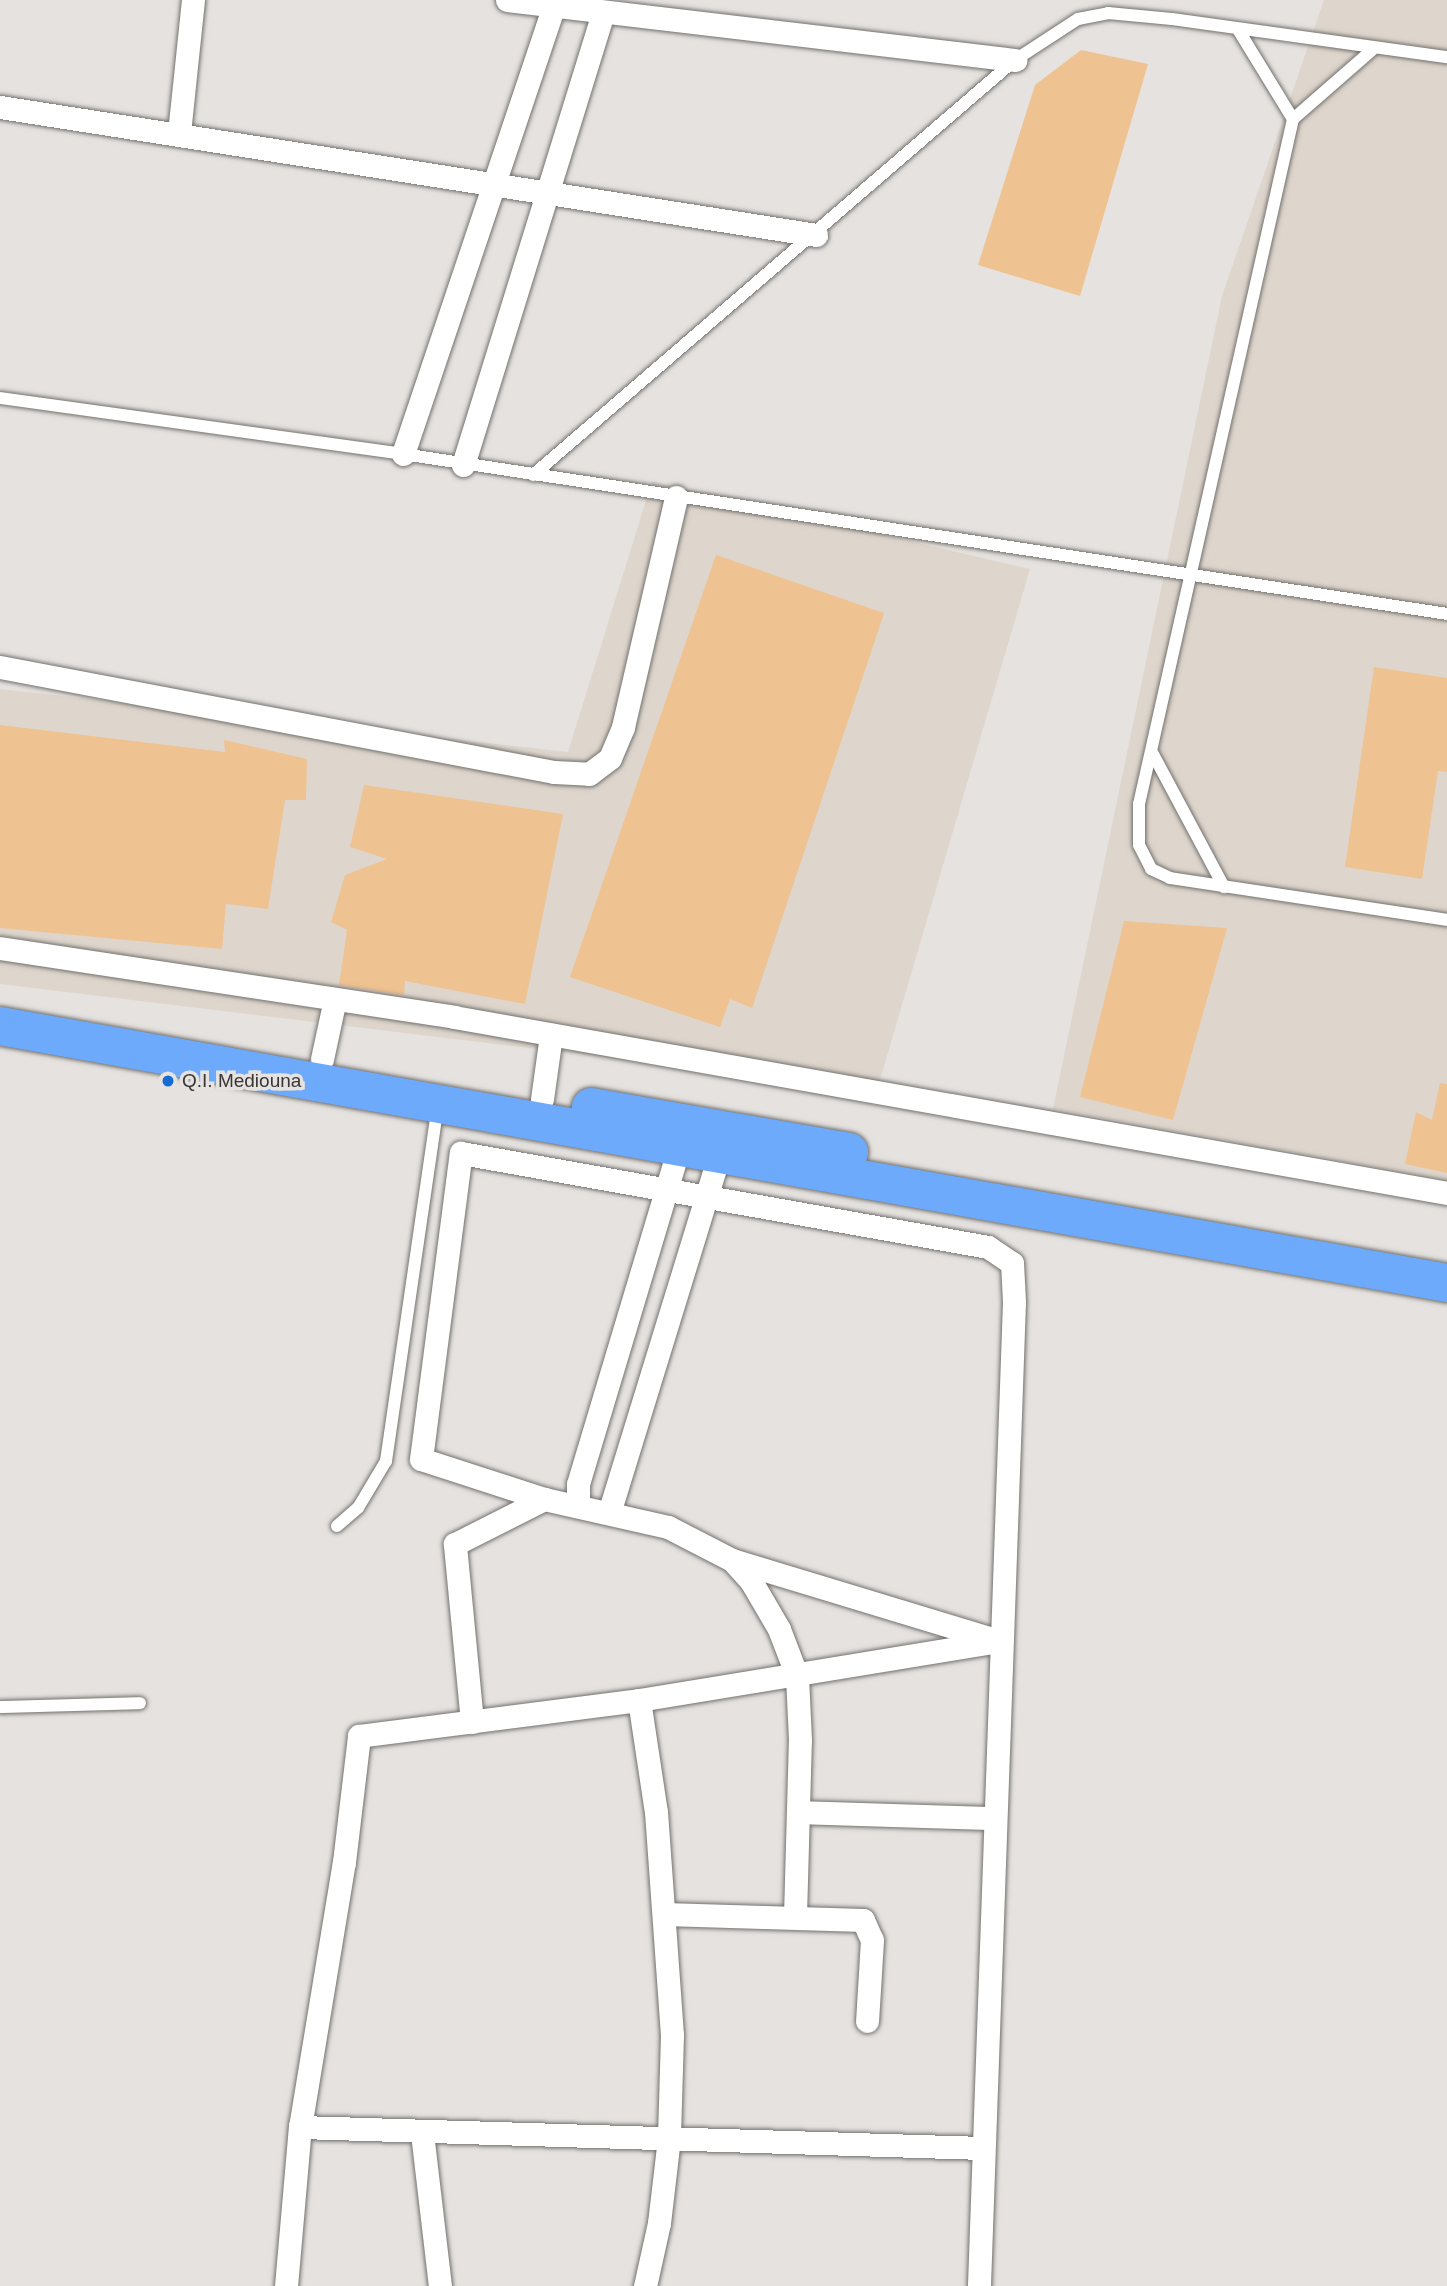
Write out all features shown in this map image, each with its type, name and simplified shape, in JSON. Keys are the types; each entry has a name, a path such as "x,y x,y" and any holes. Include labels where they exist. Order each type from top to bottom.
{"highway":[{"path":"0,1005 541,1099 688,1121 1270,1231 1447,1260"},
{"path":"0,1026 438,1106 1447,1283"}],"street":[{"path":"179,133 193,0"},
{"path":"507,0 602,15 745,26 1015,60"},
{"path":"403,454 553,7"},
{"path":"463,465 602,15"},
{"path":"0,107 816,235"},
{"path":"0,667 554,772 589,774 610,758 624,727 676,497"},
{"path":"0,948 551,1035 1447,1193"},
{"path":"321,1059 335,999"},
{"path":"541,1099 551,1035"},
{"path":"578,1506 578,1484 669,1191 679,1148"},
{"path":"979,2286 999,1641 1014,1302 1010,1258 988,1247 704,1199 461,1153 421,1459 544,1499 668,1527 732,1560 999,1641"},
{"path":"609,1513 719,1155"},
{"path":"626,1332 662,1344"},
{"path":"472,1722 455,1544 544,1499"},
{"path":"732,1560 765,1601 797,1676 799,1812 795,1916"},
{"path":"286,2286 300,2127 344,1862 359,1736 639,1700 999,1641"},
{"path":"639,1700 656,1812 672,2035 669,2138 659,2223 645,2286"},
{"path":"799,1812 993,1818"},
{"path":"664,1914 857,1917 869,1925 872,1951 867,2021"},
{"path":"300,2127 422,2133 983,2148"},
{"path":"422,2133 440,2286"}],"lane":[{"path":"533,475 816,235 1015,60 1067,25 1091,15 1172,19 1372,50 1447,57"},
{"path":"1239,31 1293,119"},
{"path":"1372,50 1293,119 1137,822 1146,863 1170,878 1447,920"},
{"path":"0,398 403,454 1447,614"},
{"path":"1153,754 1224,887"},
{"path":"337,1526 367,1496 386,1461 438,1106"},
{"path":"0,1707 140,1703"}],"shaded area":[{"path":"1324,0 1447,0 1447,1180 1053,1109 1222,296"},
{"path":"652,481 1030,569 877,1090 0,984 0,689 568,752"}],"building":[{"path":"1081,50 1148,64 1080,296 978,265 1035,85"},
{"path":"716,555 884,613 752,1008 730,999 720,1027 570,977"},
{"path":"1374,667 1447,678 1447,772 1438,771 1422,879 1345,867"},
{"path":"0,725 225,752 224,740 307,759 306,800 285,800 268,909 226,904 222,949 0,928"},
{"path":"364,785 563,814 525,1004 405,981 404,995 339,985 347,930 331,922 345,875 387,859 350,847"},
{"path":"1124,921 1227,928 1173,1120 1080,1097"},
{"path":"1440,1083 1447,1084 1447,1173 1405,1164 1416,1112 1432,1120"}],"place":[{"name":"Q.I. Mediouna","path":"168,1081"}]}
